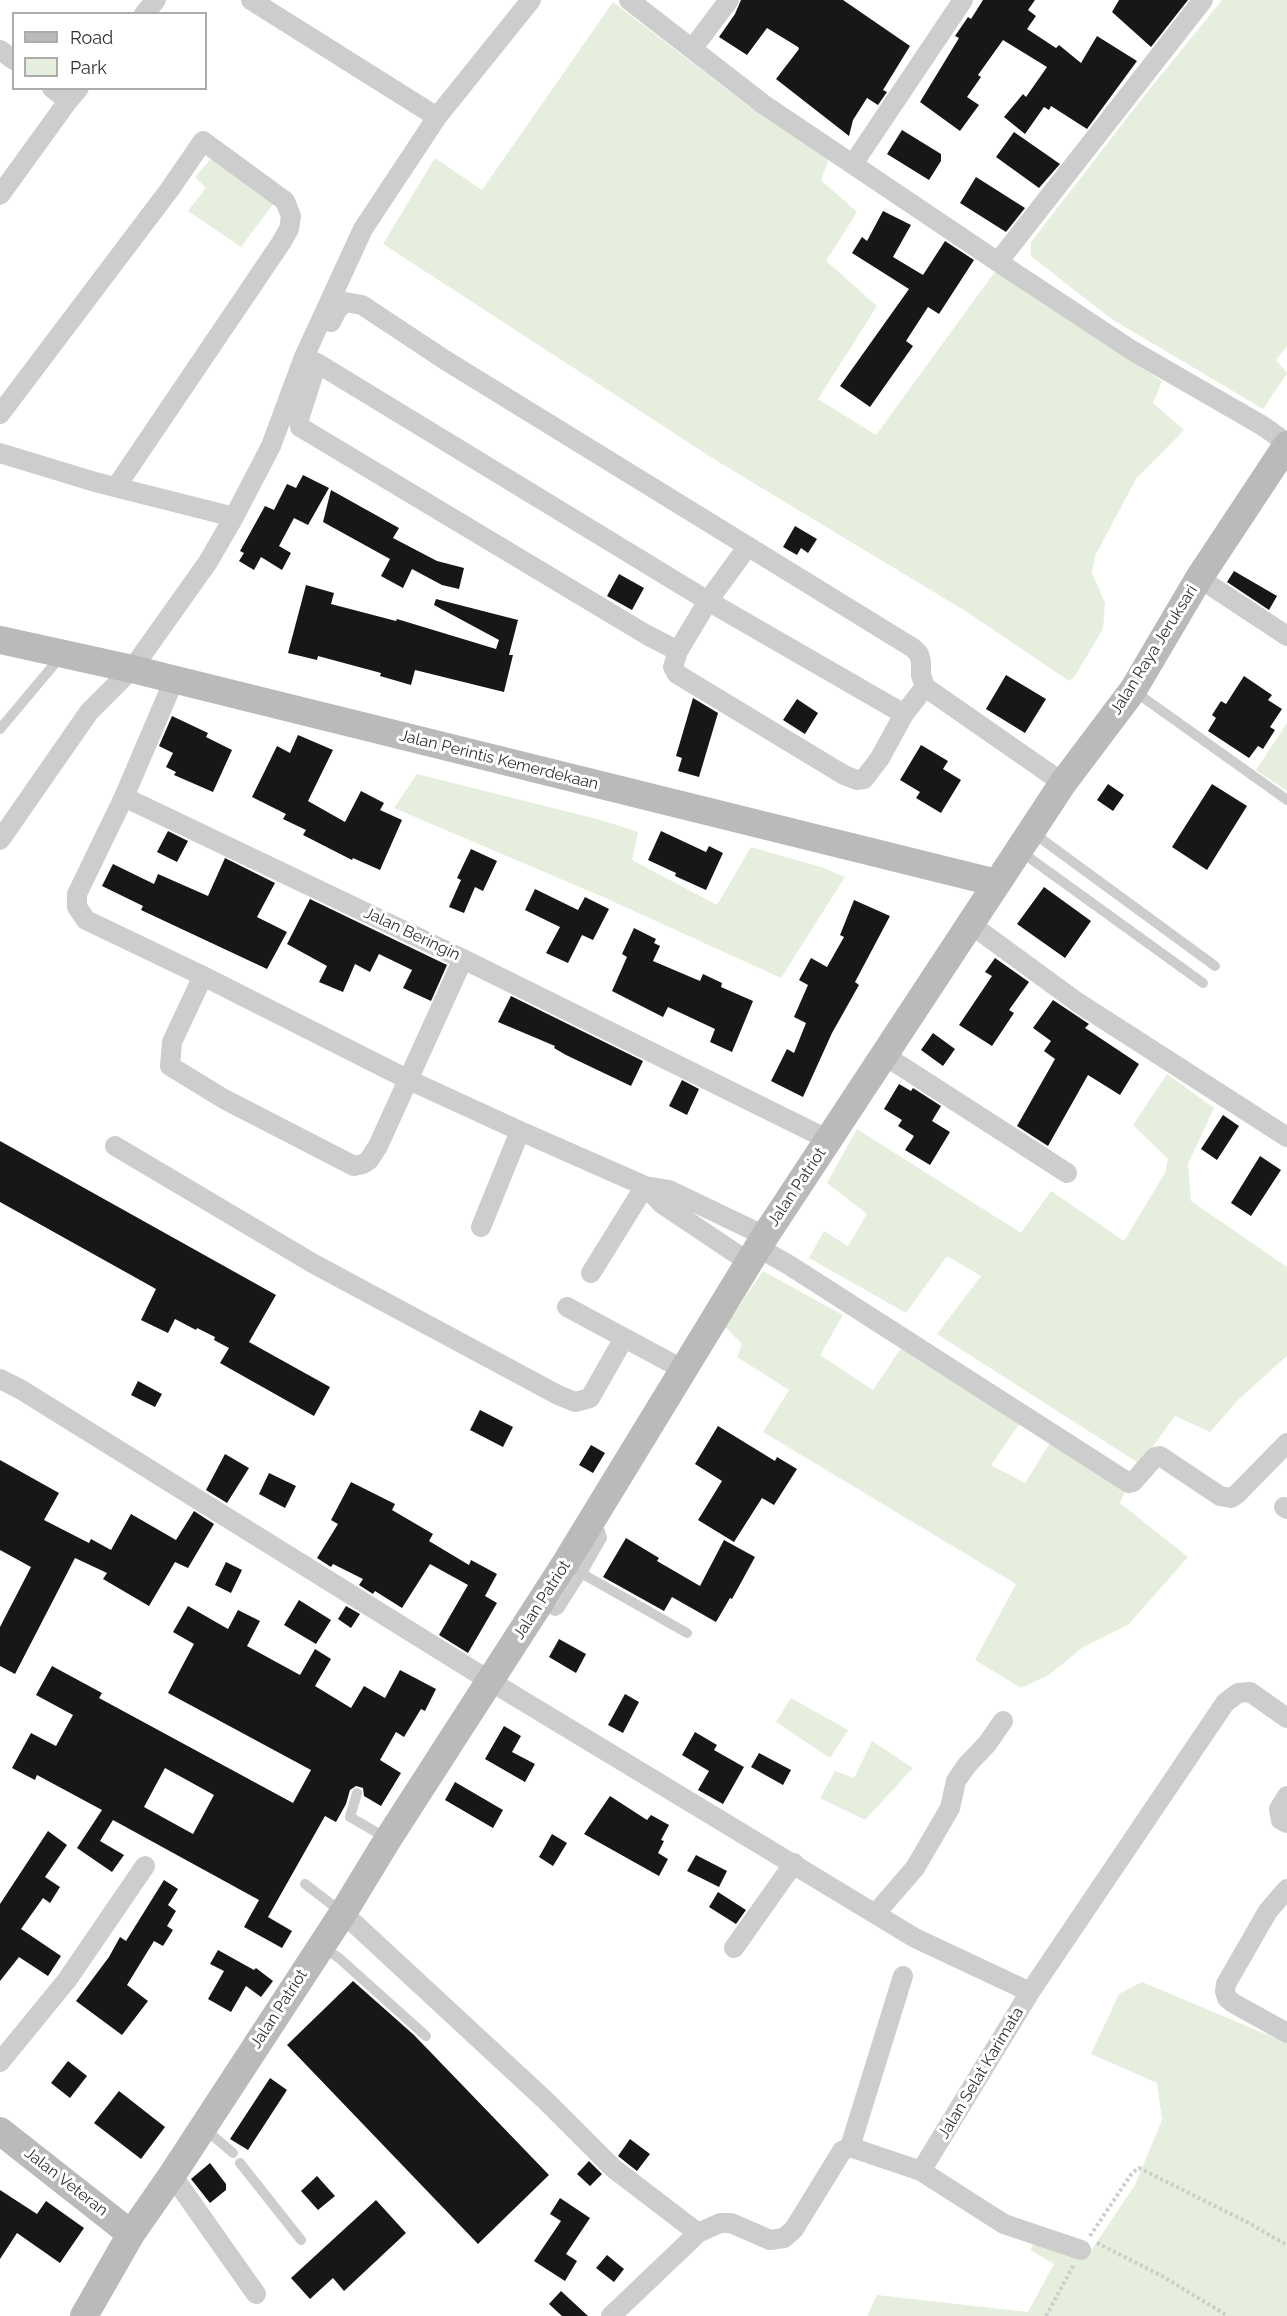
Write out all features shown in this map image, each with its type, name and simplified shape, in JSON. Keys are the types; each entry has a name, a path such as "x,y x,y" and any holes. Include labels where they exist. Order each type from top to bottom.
{"street":[{"path":"146,12 156,0"},
{"path":"251,0 437,117"},
{"path":"531,0 437,117 363,229 311,360 299,419 300,427 637,629 678,651"},
{"path":"629,0 763,104 1133,351 1263,426 1284,442"},
{"path":"692,49 729,0"},
{"path":"853,164 962,0"},
{"path":"998,262 1203,0"},
{"path":"0,195 74,95 58,90"},
{"path":"0,414 170,189 203,141 285,201 291,216 289,229 116,487"},
{"path":"0,840 89,712 132,669 208,562 234,517 341,304 349,301 362,305 455,366 913,648 919,654 925,687 1063,783"},
{"path":"311,360 708,601 904,714"},
{"name":"Jalan Raya Jeruksari","path":"997,883 1063,783 1133,690 1199,578 1284,442"},
{"path":"0,453 116,487 234,517"},
{"path":"748,546 708,601 678,651 673,667 677,674 854,779 861,780 871,771 904,714 925,687"},
{"path":"1199,578 1287,636"},
{"name":"Jalan Perintis Kemerdekaan","path":"0,640 132,669 997,883"},
{"path":"174,680 124,797 78,894 77,907 86,920 409,1080 645,1186 669,1190 1129,1483 1133,1482 1155,1457 1160,1456 1220,1496 1231,1498 1287,1443"},
{"name":"Jalan Beringin","path":"124,797 463,959 821,1136"},
{"name":"Jalan Patriot","path":"84,2316 131,2234 321,1946 337,1908 383,1835 490,1681 540,1602 573,1569 589,1524 678,1367 758,1248 821,1136 884,1055 997,883"},
{"path":"969,923 1077,1002 1287,1137"},
{"path":"203,976 172,1042 170,1066 224,1100 354,1166 369,1160 378,1146 463,959"},
{"path":"884,1055 1066,1173"},
{"path":"481,1227 520,1131"},
{"path":"115,1146 324,1269 575,1402 590,1398 624,1338"},
{"path":"645,1186 662,1204 758,1248"},
{"path":"591,1273 645,1186"},
{"path":"567,1307 678,1367"},
{"path":"0,1379 30,1395 490,1681 915,1938 1030,1992"},
{"name":"Jalan Selat Karimata","path":"921,2171 1030,1992 1225,1703 1238,1693 1250,1692 1287,1718"},
{"path":"876,1913 915,1868 950,1808 956,1781 967,1765 987,1744 1003,1720"},
{"path":"1287,1796 1279,1809 1281,1820 1287,1823"},
{"path":"735,1948 794,1863"},
{"path":"0,2062 67,1980 145,1866"},
{"path":"1287,1888 1268,1911 1226,1984 1225,1991 1227,1998 1233,2003 1287,2033"},
{"path":"337,1908 545,2100 613,2168 698,2233"},
{"path":"850,2147 903,1976"},
{"name":"Jalan Veteran","path":"0,2131 131,2234"},
{"path":"611,2316 698,2233 720,2223 731,2223 770,2240 784,2238 794,2229 842,2151 850,2147 921,2171 1004,2224 1085,2244"},
{"path":"172,2175 256,2294"}],"lane":[{"path":"0,729 62,655"},
{"path":"1133,690 1287,800"},
{"path":"1026,842 1215,966"},
{"path":"1026,842 1203,983"},
{"path":"573,1569 687,1633"},
{"path":"357,1793 351,1817 383,1835"},
{"path":"305,1884 337,1908"},
{"path":"321,1946 339,1958 426,2036"},
{"path":"203,2126 233,2153"},
{"path":"240,2163 301,2240"}],"path":[{"path":"1046,2316 1085,2244 1132,2173 1139,2168 1245,2221 1287,2245"},
{"path":"1085,2244 1162,2276 1228,2316"}],"green space":[{"path":"1222,0 1287,0 1287,346 1276,360 1287,373 1263,409 1110,318 1031,256 1031,242"},
{"path":"613,2 750,107 830,156 821,180 857,212 826,261 877,306 818,399 876,435 997,269 1162,381 1153,403 1184,430 1136,479 1095,556 1092,573 1105,603 1103,629 1075,676 1069,681 967,612 717,461 383,244 435,158 482,190"},
{"path":"214,155 274,203 241,247 188,211 206,188 195,177"},
{"path":"1287,723 1287,791 1256,770"},
{"path":"417,774 601,820 638,832 632,860 717,905 751,847 824,868 845,877 781,978 603,897 394,808"},
{"path":"1167,1074 1214,1108 1188,1164 1191,1201 1287,1267 1287,1356 1240,1398 1210,1432 1175,1416 1140,1464 937,1334 981,1276 947,1256 906,1313 809,1258 824,1231 848,1246 867,1214 827,1183 857,1129 1021,1233 1051,1191 1124,1241 1165,1173 1168,1159 1133,1125"},
{"path":"763,1271 843,1315 820,1355 873,1390 909,1336 1029,1410 991,1465 1025,1483 1060,1427 1132,1476 1120,1503 1188,1557 1129,1624 1082,1648 1049,1675 1021,1688 975,1660 1016,1584 763,1432 789,1390 737,1357 742,1344 725,1327"},
{"path":"791,1698 848,1730 830,1758 776,1722"},
{"path":"872,1741 913,1768 865,1820 820,1798 835,1771 854,1778"},
{"path":"1142,1982 1287,2043 1287,2316 867,2316 877,2295 1028,2312 1054,2264 1030,2250 1035,2241 1086,2258 1135,2185 1162,2120 1157,2083 1091,2054 1119,1994"}],"building":[{"path":"741,0 843,0 910,46 883,90 887,92 878,105 867,98 853,120 849,136 776,79 799,49 798,47 767,28 747,55 719,37 735,14"},
{"path":"983,0 1035,0 1028,10 1036,16 1027,29 1056,48 1059,45 1081,63 1097,36 1137,61 1087,129 1051,106 1049,110 1044,107 1025,134 1004,117 1023,94 1026,97 1047,67 1003,40 978,75 981,77 967,97 979,105 960,131 920,102 959,38 955,36 968,17 971,19"},
{"path":"1119,0 1188,0 1151,47 1112,12"},
{"path":"902,130 941,154 941,161 929,180 887,154"},
{"path":"1014,132 1060,164 1039,188 996,157"},
{"path":"976,177 1025,208 1006,232 960,203"},
{"path":"883,211 911,225 893,257 923,275 945,241 974,260 939,314 928,307 906,341 913,346 870,407 840,386 909,289 852,253 862,237 867,241"},
{"path":"303,475 329,488 308,525 294,518 279,546 291,553 282,570 261,557 254,570 239,561 244,553 240,551 265,506 274,510 287,484 296,488"},
{"path":"331,490 399,528 393,538 437,561 464,568 459,589 442,585 412,569 403,588 381,576 390,559 323,522"},
{"path":"795,526 817,539 808,553 801,548 797,555 783,547"},
{"path":"1234,571 1277,596 1269,610 1227,582"},
{"path":"619,574 644,588 632,610 607,596"},
{"path":"306,585 334,593 331,604 396,621 397,619 496,649 499,640 434,605 436,599 518,620 509,655 513,655 504,692 415,670 411,685 380,676 381,673 318,656 317,660 288,653"},
{"path":"1006,675 1046,699 1025,733 986,709"},
{"path":"1244,676 1272,695 1268,700 1282,709 1270,727 1275,730 1263,749 1258,746 1249,758 1208,731 1216,718 1212,715 1221,701 1226,704"},
{"path":"693,698 718,713 699,777 678,771 682,758 676,756"},
{"path":"797,699 818,713 805,734 783,720"},
{"path":"172,716 208,733 206,737 232,750 213,792 174,775 176,772 166,767 173,753 159,746"},
{"path":"298,735 333,750 308,801 345,822 361,791 384,803 380,810 402,820 380,870 353,858 352,860 303,835 306,830 283,819 286,814 252,797 277,746 290,753"},
{"path":"921,745 948,761 943,769 961,780 941,813 916,798 920,792 900,780"},
{"path":"1108,784 1124,795 1113,811 1097,800"},
{"path":"1212,784 1247,806 1207,870 1172,847"},
{"path":"168,831 188,841 177,862 157,852"},
{"path":"661,831 706,852 709,846 723,853 706,890 675,876 676,873 648,860"},
{"path":"471,849 497,861 483,891 475,887 464,913 449,907 461,880 457,878"},
{"path":"225,858 275,883 257,917 287,932 267,969 141,910 143,906 102,886 113,864 154,884 158,874 208,896"},
{"path":"1044,887 1091,921 1065,958 1017,924"},
{"path":"535,889 578,910 585,897 609,909 593,940 582,935 568,963 546,953 560,927 525,910"},
{"path":"310,899 447,965 431,1001 403,988 412,970 379,954 370,972 355,964 343,992 319,982 327,966 287,944"},
{"path":"854,900 890,916 855,982 859,985 832,1033 803,1097 771,1081 787,1049 794,1053 806,1023 794,1017 808,985 799,980 811,958 827,967 844,937 840,935"},
{"path":"634,928 656,939 654,943 660,946 653,961 700,981 703,974 722,983 721,987 753,1001 732,1052 710,1042 715,1029 668,1007 663,1017 612,991 627,957 622,954"},
{"path":"995,958 1029,982 1009,1010 1014,1013 992,1046 959,1025 992,976 985,972"},
{"path":"511,996 643,1061 631,1086 566,1055 554,1048 555,1046 498,1022"},
{"path":"1053,1000 1089,1024 1085,1028 1139,1064 1120,1095 1088,1075 1048,1146 1017,1126 1055,1059 1044,1051 1051,1041 1033,1028"},
{"path":"933,1033 955,1049 943,1066 921,1050"},
{"path":"682,1080 699,1089 687,1115 669,1106"},
{"path":"899,1084 911,1091 913,1088 941,1106 932,1121 950,1132 930,1165 905,1150 914,1136 898,1126 902,1120 884,1109"},
{"path":"1223,1115 1239,1126 1217,1160 1201,1149"},
{"path":"0,1141 276,1295 249,1342 330,1387 314,1416 220,1363 229,1348 214,1340 215,1337 175,1319 168,1333 141,1320 156,1289 0,1202"},
{"path":"1260,1156 1281,1170 1251,1216 1231,1203"},
{"path":"138,1381 162,1394 155,1407 131,1395"},
{"path":"480,1410 513,1427 503,1447 470,1430"},
{"path":"718,1426 775,1461 777,1457 797,1469 774,1505 762,1498 734,1542 698,1520 722,1481 695,1464"},
{"path":"591,1445 605,1453 593,1473 579,1465"},
{"path":"225,1454 249,1468 227,1503 206,1490"},
{"path":"0,1460 59,1493 44,1520 89,1543 91,1539 111,1550 131,1514 176,1540 194,1511 214,1524 188,1568 175,1562 149,1606 103,1579 107,1573 75,1558 15,1674 0,1666 0,1627 31,1567 0,1550"},
{"path":"269,1473 296,1486 285,1508 259,1494"},
{"path":"351,1482 395,1504 392,1510 433,1534 429,1541 469,1565 471,1560 497,1574 485,1596 497,1603 468,1653 439,1635 468,1585 430,1564 402,1608 375,1591 373,1594 359,1585 363,1579 333,1564 331,1567 317,1558 338,1524 331,1520"},
{"path":"626,1538 659,1558 657,1561 700,1586 724,1540 755,1557 732,1599 730,1598 716,1622 672,1597 664,1611 603,1577"},
{"path":"226,1562 242,1570 231,1593 215,1585"},
{"path":"299,1600 331,1620 316,1644 284,1625"},
{"path":"188,1606 228,1629 238,1610 260,1621 247,1646 300,1675 315,1649 331,1659 315,1686 351,1708 364,1686 385,1698 400,1670 436,1689 425,1711 421,1709 404,1737 396,1732 380,1760 401,1773 381,1806 364,1796 363,1788 356,1786 350,1790 346,1804 336,1822 325,1816 268,1917 292,1931 282,1948 244,1927 259,1900 113,1820 100,1841 124,1855 112,1872 77,1848 102,1810 37,1775 35,1780 12,1768 31,1733 56,1746 73,1715 36,1695 52,1666 102,1693 99,1698 293,1803 311,1770 168,1693 194,1644 173,1632","holes":["165,1768 214,1795 193,1834 144,1807"]},
{"path":"346,1606 360,1614 351,1628 338,1619"},
{"path":"559,1639 586,1654 576,1673 549,1657"},
{"path":"625,1694 639,1702 623,1733 608,1725"},
{"path":"504,1726 521,1736 512,1752 535,1764 525,1782 485,1759"},
{"path":"695,1732 717,1745 714,1750 744,1767 723,1804 698,1790 709,1771 682,1755"},
{"path":"759,1753 791,1770 783,1785 751,1767"},
{"path":"455,1782 503,1810 493,1828 445,1800"},
{"path":"610,1796 647,1820 651,1815 669,1825 661,1840 664,1841 658,1853 668,1859 659,1876 584,1834"},
{"path":"48,1831 67,1845 45,1877 60,1887 50,1903 43,1898 21,1929 61,1956 48,1976 19,1957 0,1981 0,1904"},
{"path":"552,1834 567,1843 553,1866 539,1857"},
{"path":"696,1855 727,1871 719,1887 687,1871"},
{"path":"164,1880 178,1889 168,1905 176,1911 167,1926 173,1930 163,1946 154,1941 127,1985 148,2001 122,2035 76,2001 109,1957 120,1937 126,1941"},
{"path":"718,1892 746,1910 736,1924 709,1907"},
{"path":"218,1950 254,1970 256,1968 273,1981 261,1997 246,1986 231,2012 208,1999 224,1971 210,1964"},
{"path":"353,1981 414,2035 549,2175 478,2244 287,2045"},
{"path":"68,2061 87,2076 70,2098 51,2083"},
{"path":"270,2078 287,2090 248,2150 230,2139"},
{"path":"119,2091 165,2127 141,2159 94,2123"},
{"path":"630,2139 650,2154 637,2171 618,2156"},
{"path":"589,2161 602,2174 590,2186 577,2174"},
{"path":"210,2163 226,2184 226,2190 210,2203 191,2179"},
{"path":"317,2176 335,2196 318,2210 301,2191"},
{"path":"0,2190 37,2214 46,2201 84,2228 60,2263 17,2233 0,2259"},
{"path":"560,2198 590,2218 566,2254 577,2261 565,2281 534,2261 561,2221 550,2214"},
{"path":"376,2200 406,2233 344,2291 333,2278 310,2299 291,2278"},
{"path":"607,2255 624,2269 614,2282 596,2268"},
{"path":"561,2291 588,2316 562,2316 549,2304"}]}
